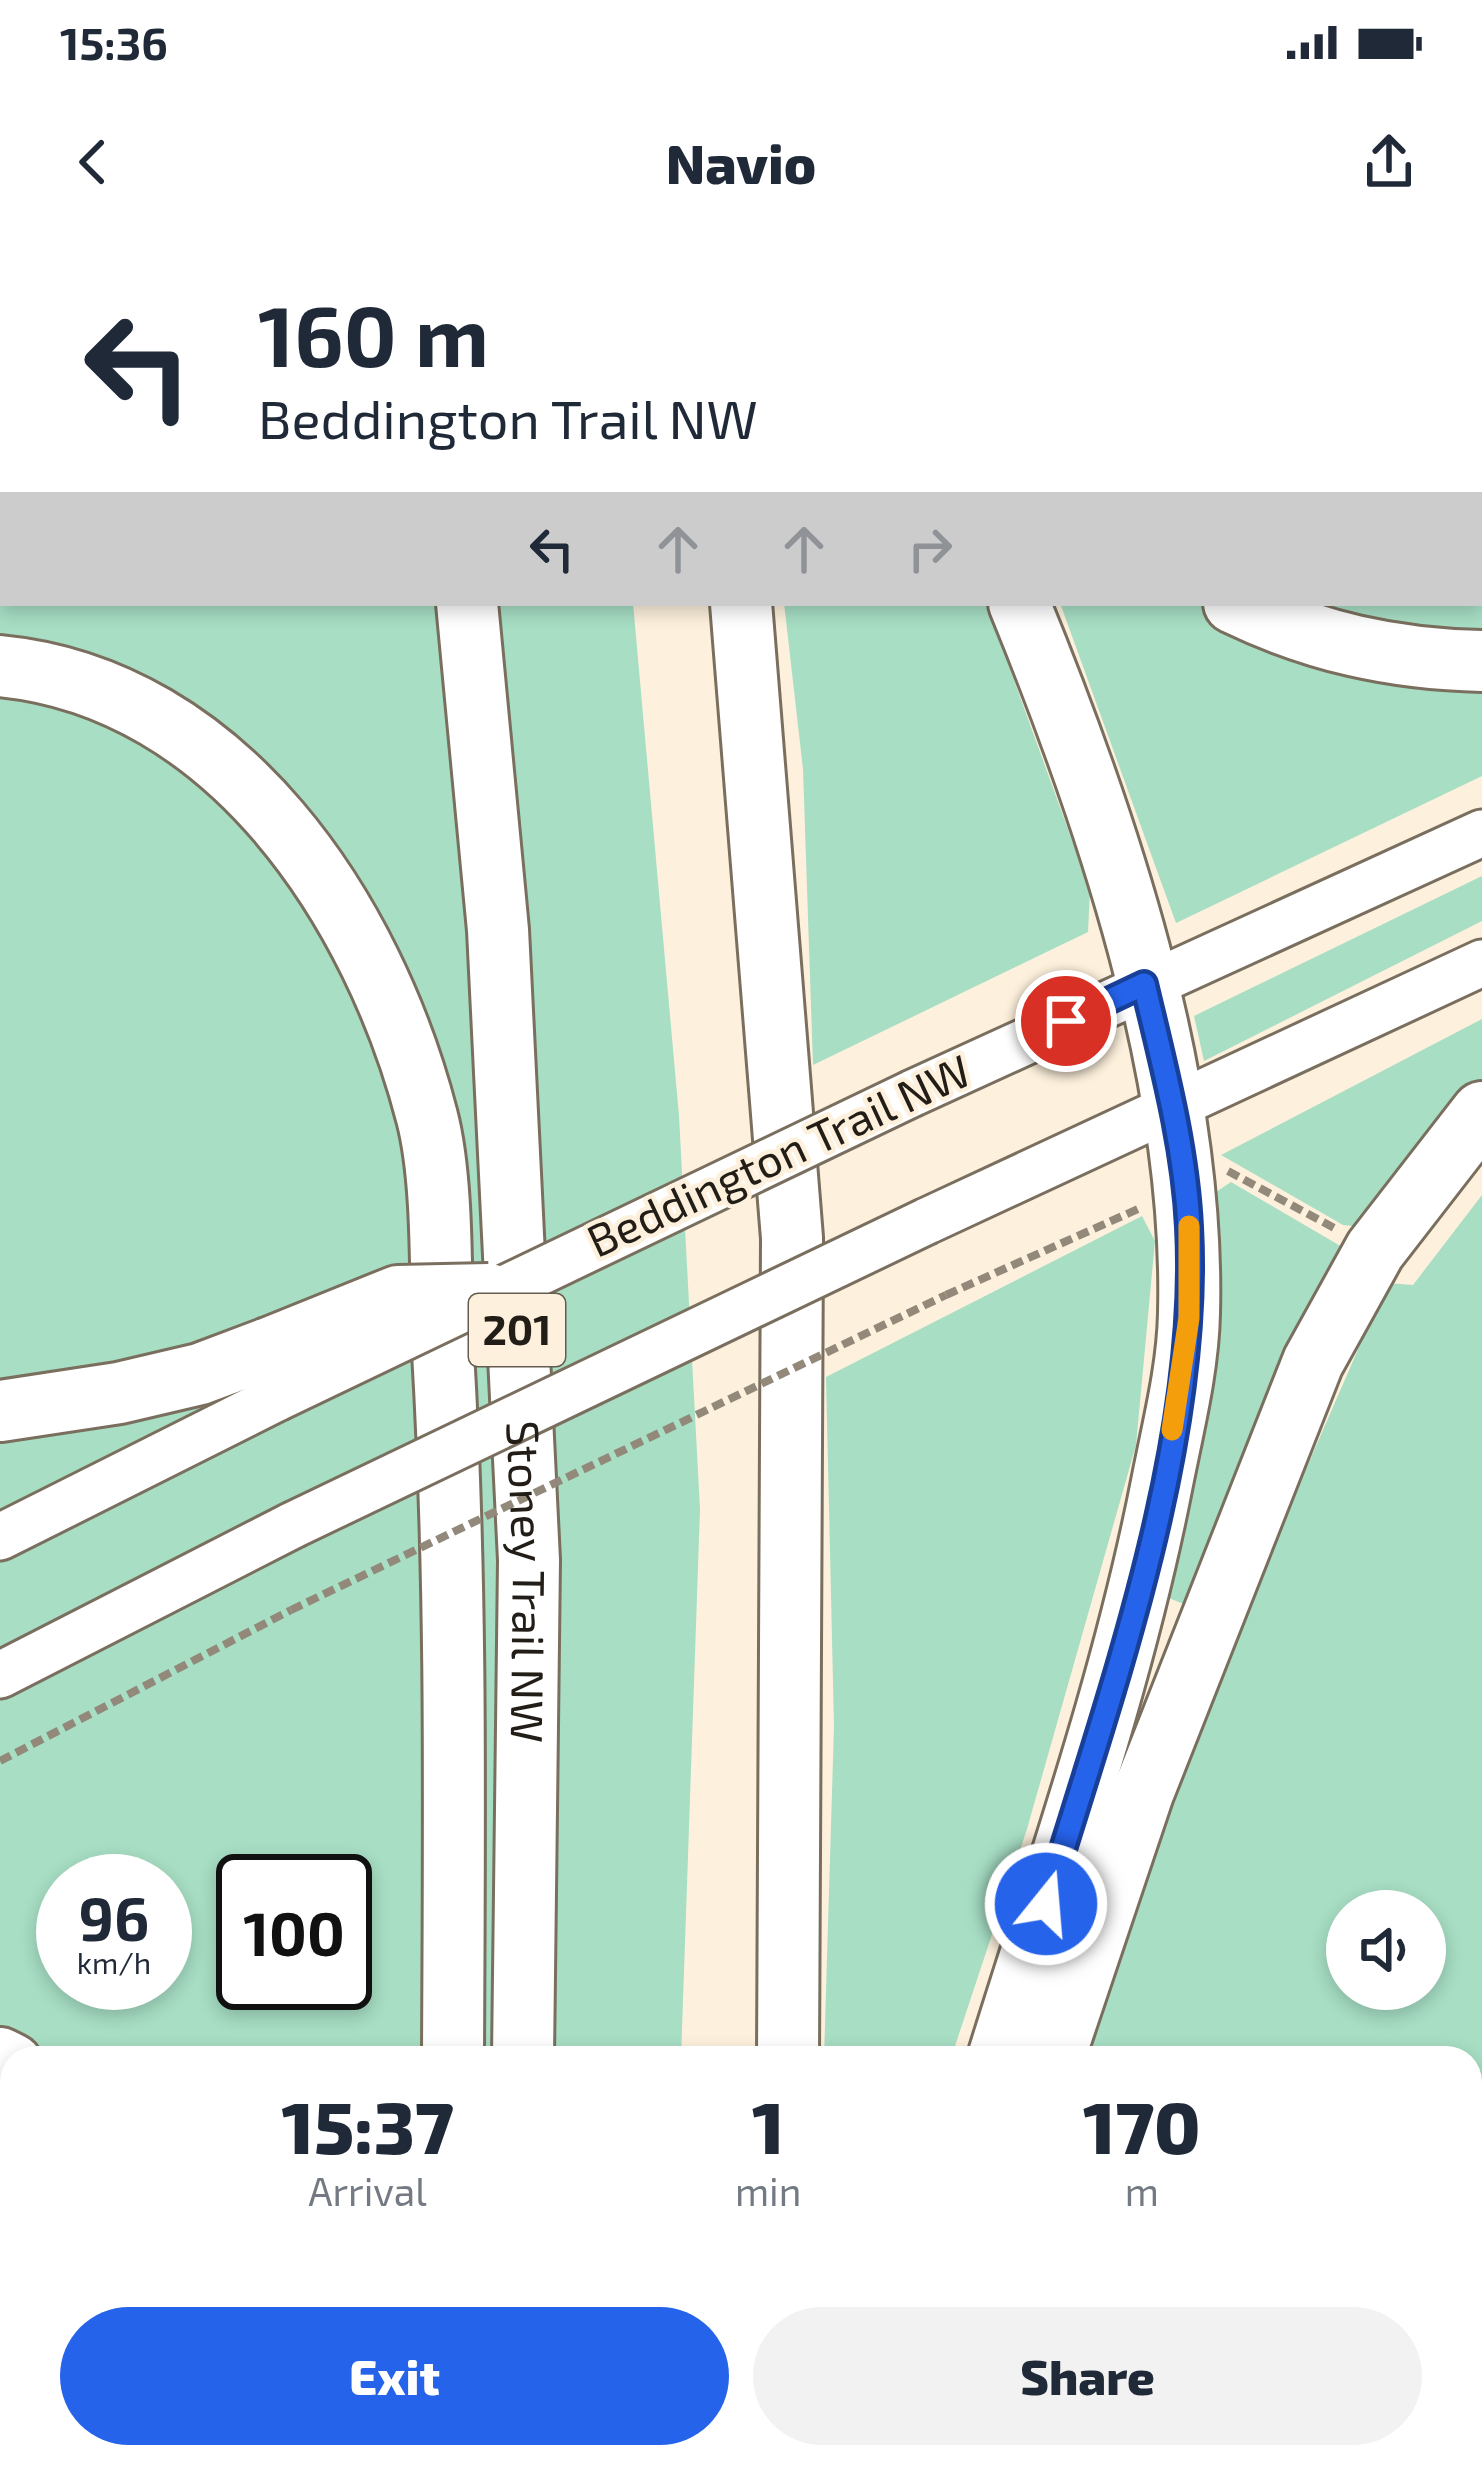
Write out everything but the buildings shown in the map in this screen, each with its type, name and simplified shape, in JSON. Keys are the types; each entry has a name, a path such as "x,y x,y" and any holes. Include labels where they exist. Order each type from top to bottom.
{"highway":[{"name":"Stoney Trail NW","path":"467,606 498,930 529,1560 523,2046"},
{"path":"741,606 792,1238 788,2046"},
{"path":"1002,2046 1124,1646 1175,1415 1189,1318 1189,1226 1174,1107 1103,830 1020,606"},
{"path":"1240,606 1285,627 1355,649 1424,660 1482,661"},
{"path":"0,666 77,680 140,704 194,738 244,782 324,883 387,1008 429,1120 455,1555 453,2046"},
{"path":"1058,2046 1143,1793 1313,1361 1375,1250 1482,1112"},
{"path":"0,1411 119,1394 200,1374 273,1373 398,1296 489,1294"}],"main road":[{"name":"Beddington Trail NW","path":"489,1294 1144,984 1482,832"},
{"path":"0,1676 292,1526 927,1221 1482,963"},
{"path":"0,1537 273,1373"}],"path":[{"path":"0,1761 291,1610 946,1295"}],"green space":[{"path":"0,606 633,606 679,1116 700,1509 681,2046 0,2046"},
{"path":"784,606 987,606 1090,890 1088,932 813,1065 803,769"},
{"path":"1061,606 1202,606 1220,618 1482,683 1482,776 1176,923"},
{"path":"1320,606 1482,606 1482,634 1427,633"},
{"path":"1482,876 1482,921 1204,1061 1194,1016"},
{"path":"1482,1019 1482,1085 1363,1227 1343,1225 1221,1155"},
{"path":"1231,1182 1349,1251 1186,1605 1169,1598 1207,1427 1216,1192"},
{"path":"1482,1195 1482,2046 1079,2046 1218,1671 1387,1283 1413,1285"},
{"path":"1142,1216 1155,1241 1136,1445 1027,1829 955,2046 824,2046 834,1726 826,1377"}],"slow traffic":[{"path":"1172,1430 1189,1318 1189,1226"}],"route":[{"path":"1046,1904 1124,1646 1156,1516 1189,1318 1189,1226 1174,1107 1144,984 1066,1021"}]}
